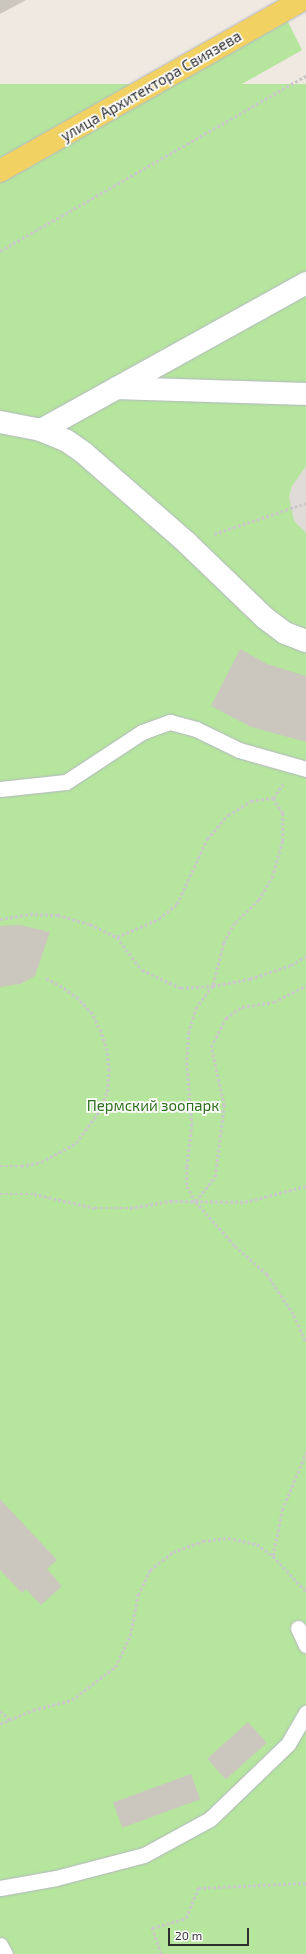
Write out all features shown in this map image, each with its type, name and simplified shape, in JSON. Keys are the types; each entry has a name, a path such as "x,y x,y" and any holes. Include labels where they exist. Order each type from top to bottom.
{"main road":[{"name":"улица Архитектора Свиязева","path":"0,171 302,0"}],"street":[{"path":"42,430 306,283"},
{"path":"116,388 306,394"},
{"path":"0,422 42,430 66,441 84,453 187,543 265,618 285,632 306,641"}],"lane":[{"path":"0,789 66,782 142,732 170,722 196,729 239,750 300,768"},
{"path":"298,1628 306,1645"},
{"path":"0,1888 56,1878 144,1855 210,1819 288,1744 306,1713"},
{"path":"0,1945 5,1954"}],"path":[{"path":"0,251 306,76"},
{"path":"187,543 306,503"},
{"path":"117,937 158,919 177,904 207,839 228,815 251,801 272,798 300,768"},
{"path":"272,798 283,813 283,841 272,876 259,900 236,922 224,943 213,986 197,1007 189,1032 187,1063 192,1124 187,1167 187,1186 196,1202 236,1246 266,1274 294,1315 306,1342"},
{"path":"0,919 30,914 58,915 90,924 117,937 142,970 181,988 213,986 250,979 291,965 306,956"},
{"path":"0,1166 21,1166 41,1162 76,1143 100,1110 107,1092 109,1071 107,1051 98,1026 78,999 62,987 44,978"},
{"path":"196,1202 215,1177 224,1106 211,1048 226,1018 242,1008 274,1002 306,986"},
{"path":"0,1194 34,1194 96,1208 130,1208 170,1201 245,1202 306,1186"},
{"path":"273,1556 282,1510 306,1453"},
{"path":"0,1724 33,1710 72,1700 115,1666 130,1636 138,1595 150,1570 173,1552 203,1541 228,1538 257,1544 273,1556 306,1591"},
{"path":"0,1711 11,1720"},
{"path":"161,1954 152,1928 186,1918 198,1888 306,1883"}],"green space":[{"path":"286,18 302,50 122,152 114,138 133,126 123,108"},
{"name":"Пермский зоопарк","path":"0,84 306,84 306,1954 0,1954"}],"shaded area":[{"path":"306,466 306,533 294,521 289,497 292,486"}],"building":[{"path":"0,0 26,0 0,14"},
{"path":"240,649 267,664 306,676 306,742 251,727 211,706"},
{"path":"20,925 50,932 35,976 20,984 0,987 0,926"},
{"path":"0,1499 57,1560 47,1569 62,1586 41,1605 26,1589 22,1593 0,1570"},
{"path":"248,1722 267,1743 226,1780 207,1759"},
{"path":"191,1774 200,1799 122,1828 113,1802"}]}
